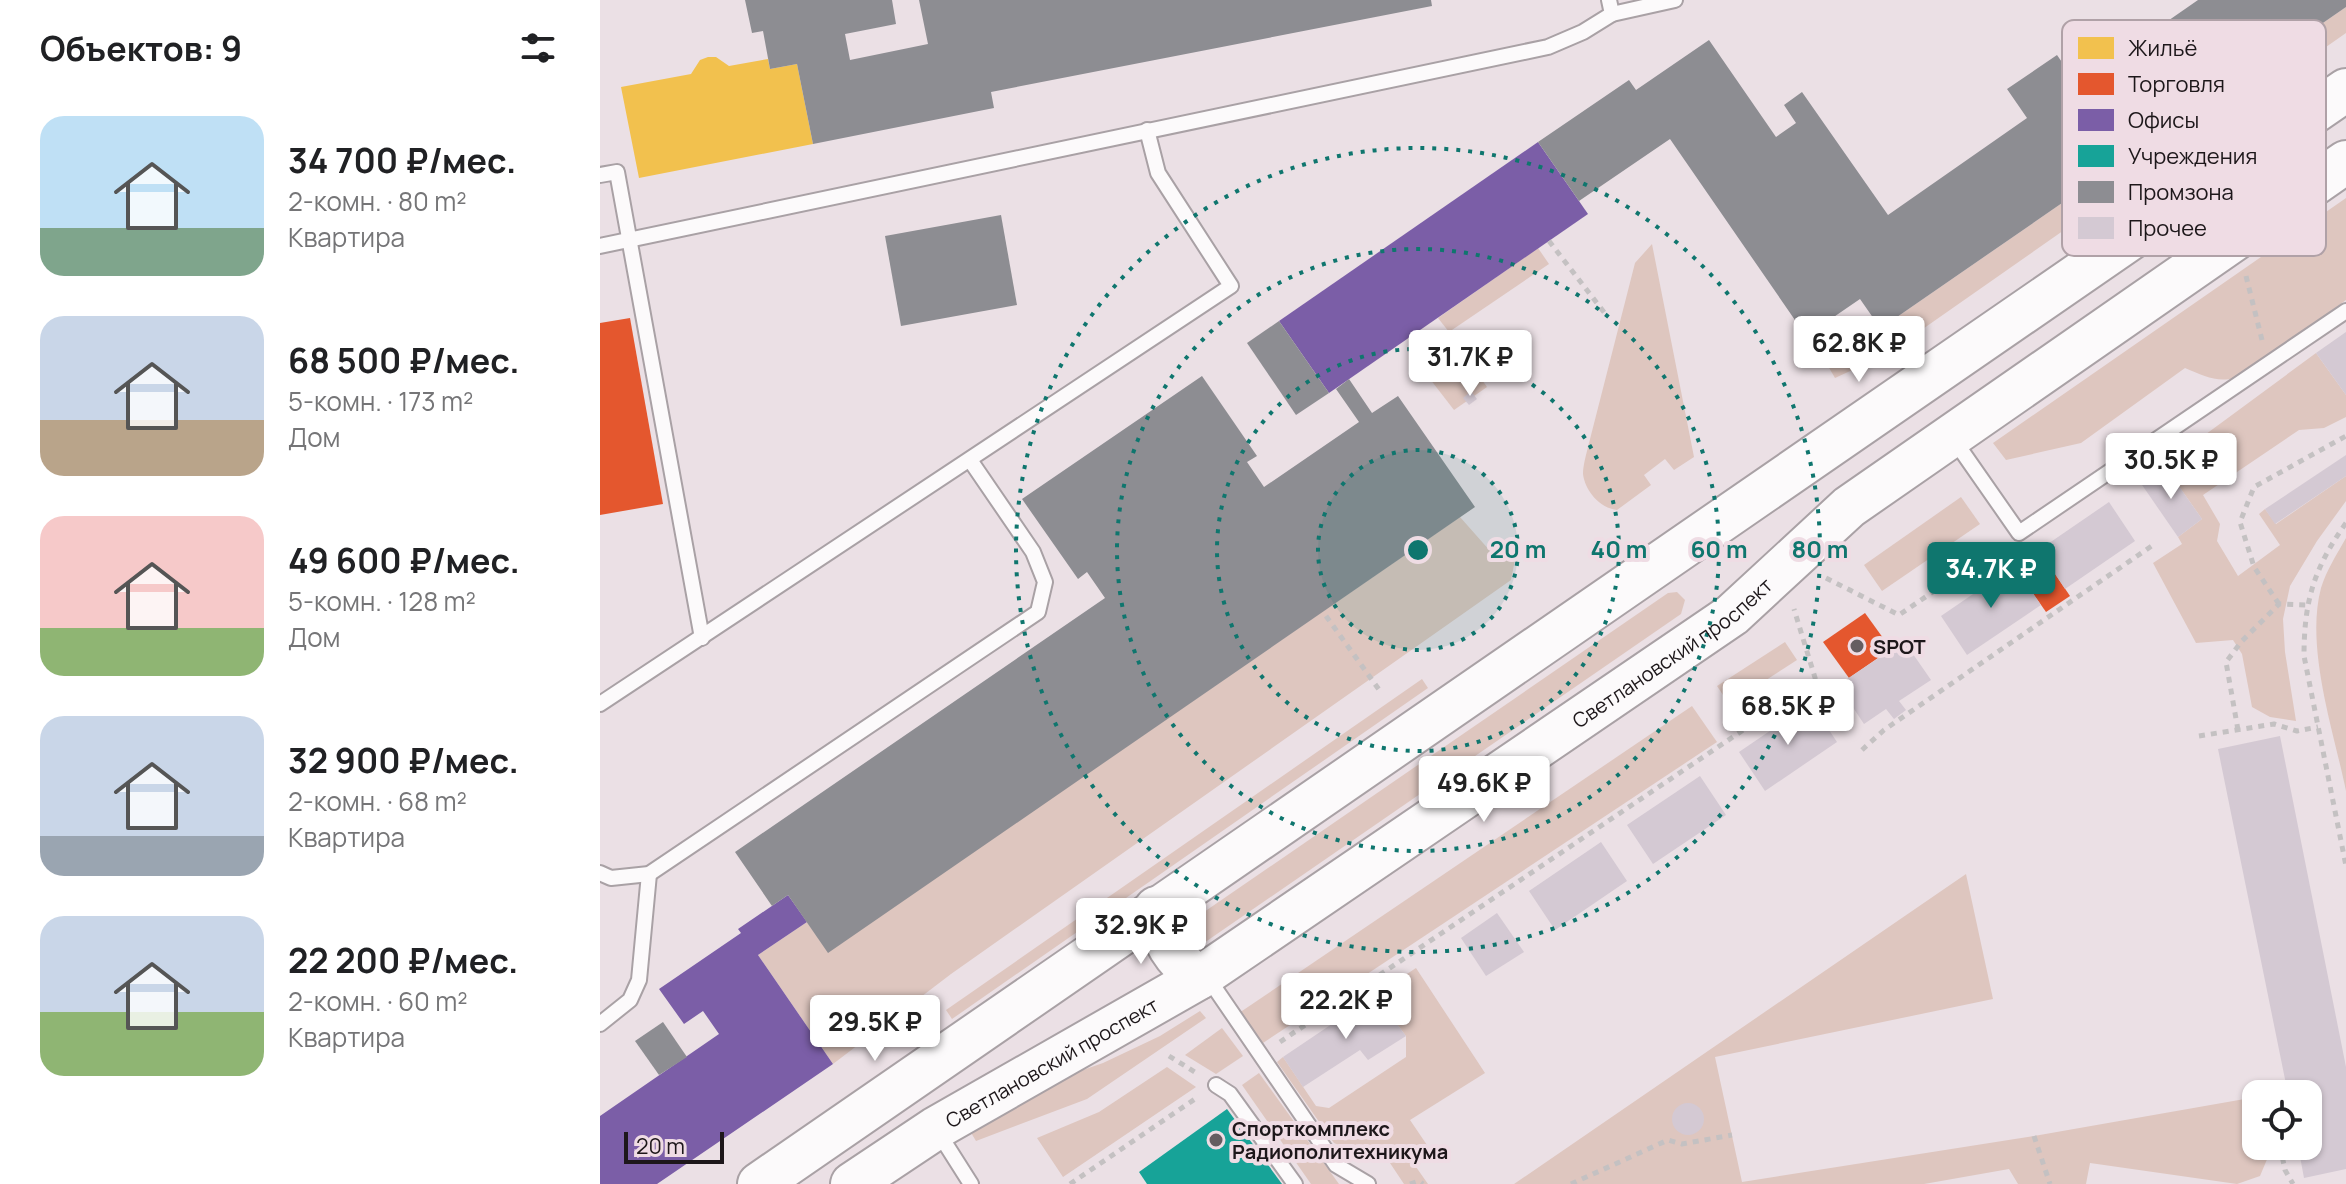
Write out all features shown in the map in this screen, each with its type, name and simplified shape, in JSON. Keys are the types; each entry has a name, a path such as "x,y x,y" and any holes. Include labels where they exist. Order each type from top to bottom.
{"main road":[{"path":"2326,104 2346,90"},
{"name":"Светлановский проспект","path":"2326,176 2346,162"},
{"path":"759,1184 2105,256"},
{"name":"Светлановский проспект","path":"852,1184 936,1128 1202,976 1732,615 1849,507 2210,256"},
{"path":"1156,908 1160,931 1169,948 1182,965 1202,976"}],"lane":[{"path":"600,246 1548,47 1583,32 1610,7 1675,0"},
{"path":"600,704 1231,286 1158,173 1147,130"},
{"path":"600,175 617,172 702,638"},
{"path":"1951,436 2019,533 2346,311"},
{"path":"600,873 611,878 649,874 1038,612 1045,582 1033,552 970,460"},
{"path":"600,1024 630,1000 639,980 649,874"},
{"path":"1202,976 1336,1165 1368,1184"},
{"path":"1216,1085 1230,1094 1295,1184"},
{"path":"936,1128 971,1184"}],"path":[{"path":"1549,241 1607,316"},
{"path":"2242,263 2269,364"},
{"path":"2279,604 2254,567 2240,522 2254,487 2346,436"},
{"path":"2346,523 2330,545 2310,591 2304,656 2346,866"},
{"path":"1822,575 1899,615 2019,533"},
{"path":"1862,750 1884,730 2156,543"},
{"path":"1260,1055 1816,681 1791,599"},
{"path":"2238,730 2226,662 2279,604 2307,605"},
{"path":"1326,616 1380,691"},
{"path":"2199,736 2274,724 2297,731 2318,727"},
{"path":"1070,1184 1216,1085 1169,1056"},
{"path":"1571,1184 1668,1140 1682,1144 1732,1135"},
{"path":"2034,1136 2050,1184"},
{"path":"2283,1160 2289,1181 2293,1184"},
{"path":"1410,1184 1419,1181 1423,1184"}],"shaded area":[{"path":"2346,7 2346,33 2326,47 2326,21"},
{"path":"2346,198 2346,300 2245,373 2222,380 2185,368 2081,443 2006,460 1993,443 2262,256 2326,256 2326,212"},
{"path":"2062,203 2062,232 1887,354 1835,378 1828,366 1899,321 1897,317"},
{"path":"1652,244 1694,457 1674,470 1665,459 1644,475 1651,485 1617,510 1599,502 1590,492 1583,474 1635,263"},
{"path":"1538,248 1549,264 1449,332 1438,318"},
{"path":"2316,353 2346,395 2346,417 2324,428 2299,430 2203,495 2220,524 2217,541 2238,576 2280,545 2259,514 2265,509 2276,524 2346,476 2346,501 2290,586 2283,619 2296,721 2270,717 2252,707 2242,654 2233,640 2196,643 2153,563 2182,544 2178,537 2202,519 2164,465"},
{"path":"1464,354 1487,387 1454,410 1430,379"},
{"path":"1961,497 1980,524 1882,591 1864,565"},
{"path":"1460,517 1491,552 1502,553 1518,545 1511,580 951,974 833,1064 758,955 807,922 828,952"},
{"path":"2346,538 2346,791 2323,690 2316,637 2321,588"},
{"path":"1677,592 1685,600 1681,614 1201,945 1195,947 1183,935 1188,923 1668,593"},
{"path":"1785,642 1797,660 1729,704 1717,686"},
{"path":"1422,679 1428,688 952,1019 946,1010"},
{"path":"1692,706 1717,742 1260,1045 1239,1013"},
{"path":"1966,874 1993,999 1715,1057 1742,1182 2242,1099 2242,1160 2267,1160 2260,1176 2237,1184 2090,1163 2086,1184 2018,1184 2009,1169 1924,1184 1514,1184"},
{"path":"1416,968 1485,1073 1410,1120 1427,1145 1409,1157 1428,1184 1404,1184 1382,1151 1357,1153 1334,1143 1277,1062 1283,1057 1316,1106 1329,1108 1406,1057 1406,1036 1375,995"},
{"path":"1200,1011 1206,1018 1087,1099 976,1141 967,1126 1037,1086 1103,1063 1160,1036"},
{"path":"1222,1028 1243,1056 1216,1074 1185,1055"},
{"path":"1167,1067 1196,1087 1063,1177 1037,1138 1099,1112"},
{"path":"1259,1073 1339,1184 1311,1184 1242,1085"}],"building: Жильё":[{"path":"716,57 729,66 768,59 770,69 797,64 813,144 639,178 621,87 691,74 700,60"}],"building: Торговля":[{"path":"630,318 663,504 600,515 600,323"},
{"path":"2039,550 2070,596 2046,612 2014,566"},
{"name":"SPOT","path":"1865,613 1891,649 1849,678 1823,642"}],"building: Офисы":[{"path":"1538,142 1588,214 1329,393 1279,321"},
{"path":"788,895 807,922 758,955 833,1064 657,1184 600,1184 600,1116 719,1034 703,1011 684,1024 659,989 741,933 738,929"}],"building: Учреждения":[{"name":"Спорткомплекс Радиополитехникума","path":"1227,1109 1282,1184 1147,1184 1139,1172"}],"building: Промзона":[{"path":"745,0 892,0 896,24 845,34 850,60 928,44 919,0 1431,0 1432,6 991,92 994,108 813,144 797,64 770,69 763,31 752,33"},
{"path":"2198,0 2346,0 2346,7 2326,21 2169,20"},
{"path":"1709,40 1776,137 1796,123 1784,105 1802,92 1888,215 2027,118 2007,89 2057,55 2062,62 2062,203 1897,317 1899,320 1883,332 1860,299 1806,336 1670,139 1579,201 1538,142 1629,80 1636,90"},
{"path":"1001,215 1017,305 901,326 885,236"},
{"path":"1279,321 1329,393 1296,415 1247,343"},
{"path":"1202,376 1257,456 1247,462 1264,487 1359,422 1336,389 1349,379 1372,413 1398,396 1475,507 828,953 788,895 772,906 735,852 1105,598 1087,572 1078,579 1022,499"},
{"path":"663,1022 687,1057 659,1075 635,1041"}],"building: Прочее":[{"path":"2346,332 2346,395 2316,353"},
{"path":"1471,391 1477,399 1469,405 1463,398"},
{"path":"2346,455 2346,476 2275,524 2265,509"},
{"path":"2164,465 2202,519 2178,537 2140,482"},
{"path":"2109,502 2135,541 2065,589 2039,550"},
{"path":"2014,566 2041,605 1967,655 1941,616"},
{"path":"1904,641 1931,680 1899,701 1906,710 1894,719 1886,709 1864,724 1838,685"},
{"path":"1811,703 1837,742 1765,791 1739,752"},
{"path":"2280,736 2346,1067 2346,1169 2304,1178 2301,1160 2322,1160 2322,1080 2285,1080 2218,749"},
{"path":"1700,776 1726,815 1653,864 1627,825"},
{"path":"1601,842 1627,881 1555,930 1529,891"},
{"path":"1497,913 1524,952 1486,976 1461,938"},
{"path":"1375,995 1406,1036 1368,1060 1360,1050 1303,1087 1283,1057"},
{"path":"1688,1103 1699,1108 1704,1119 1699,1130 1688,1135 1677,1130 1672,1119 1677,1108"}],"place":[{"name":"SPOT","path":"1857,646"},
{"name":"Спорткомплекс Радиополитехникума","path":"1216,1140"}]}
